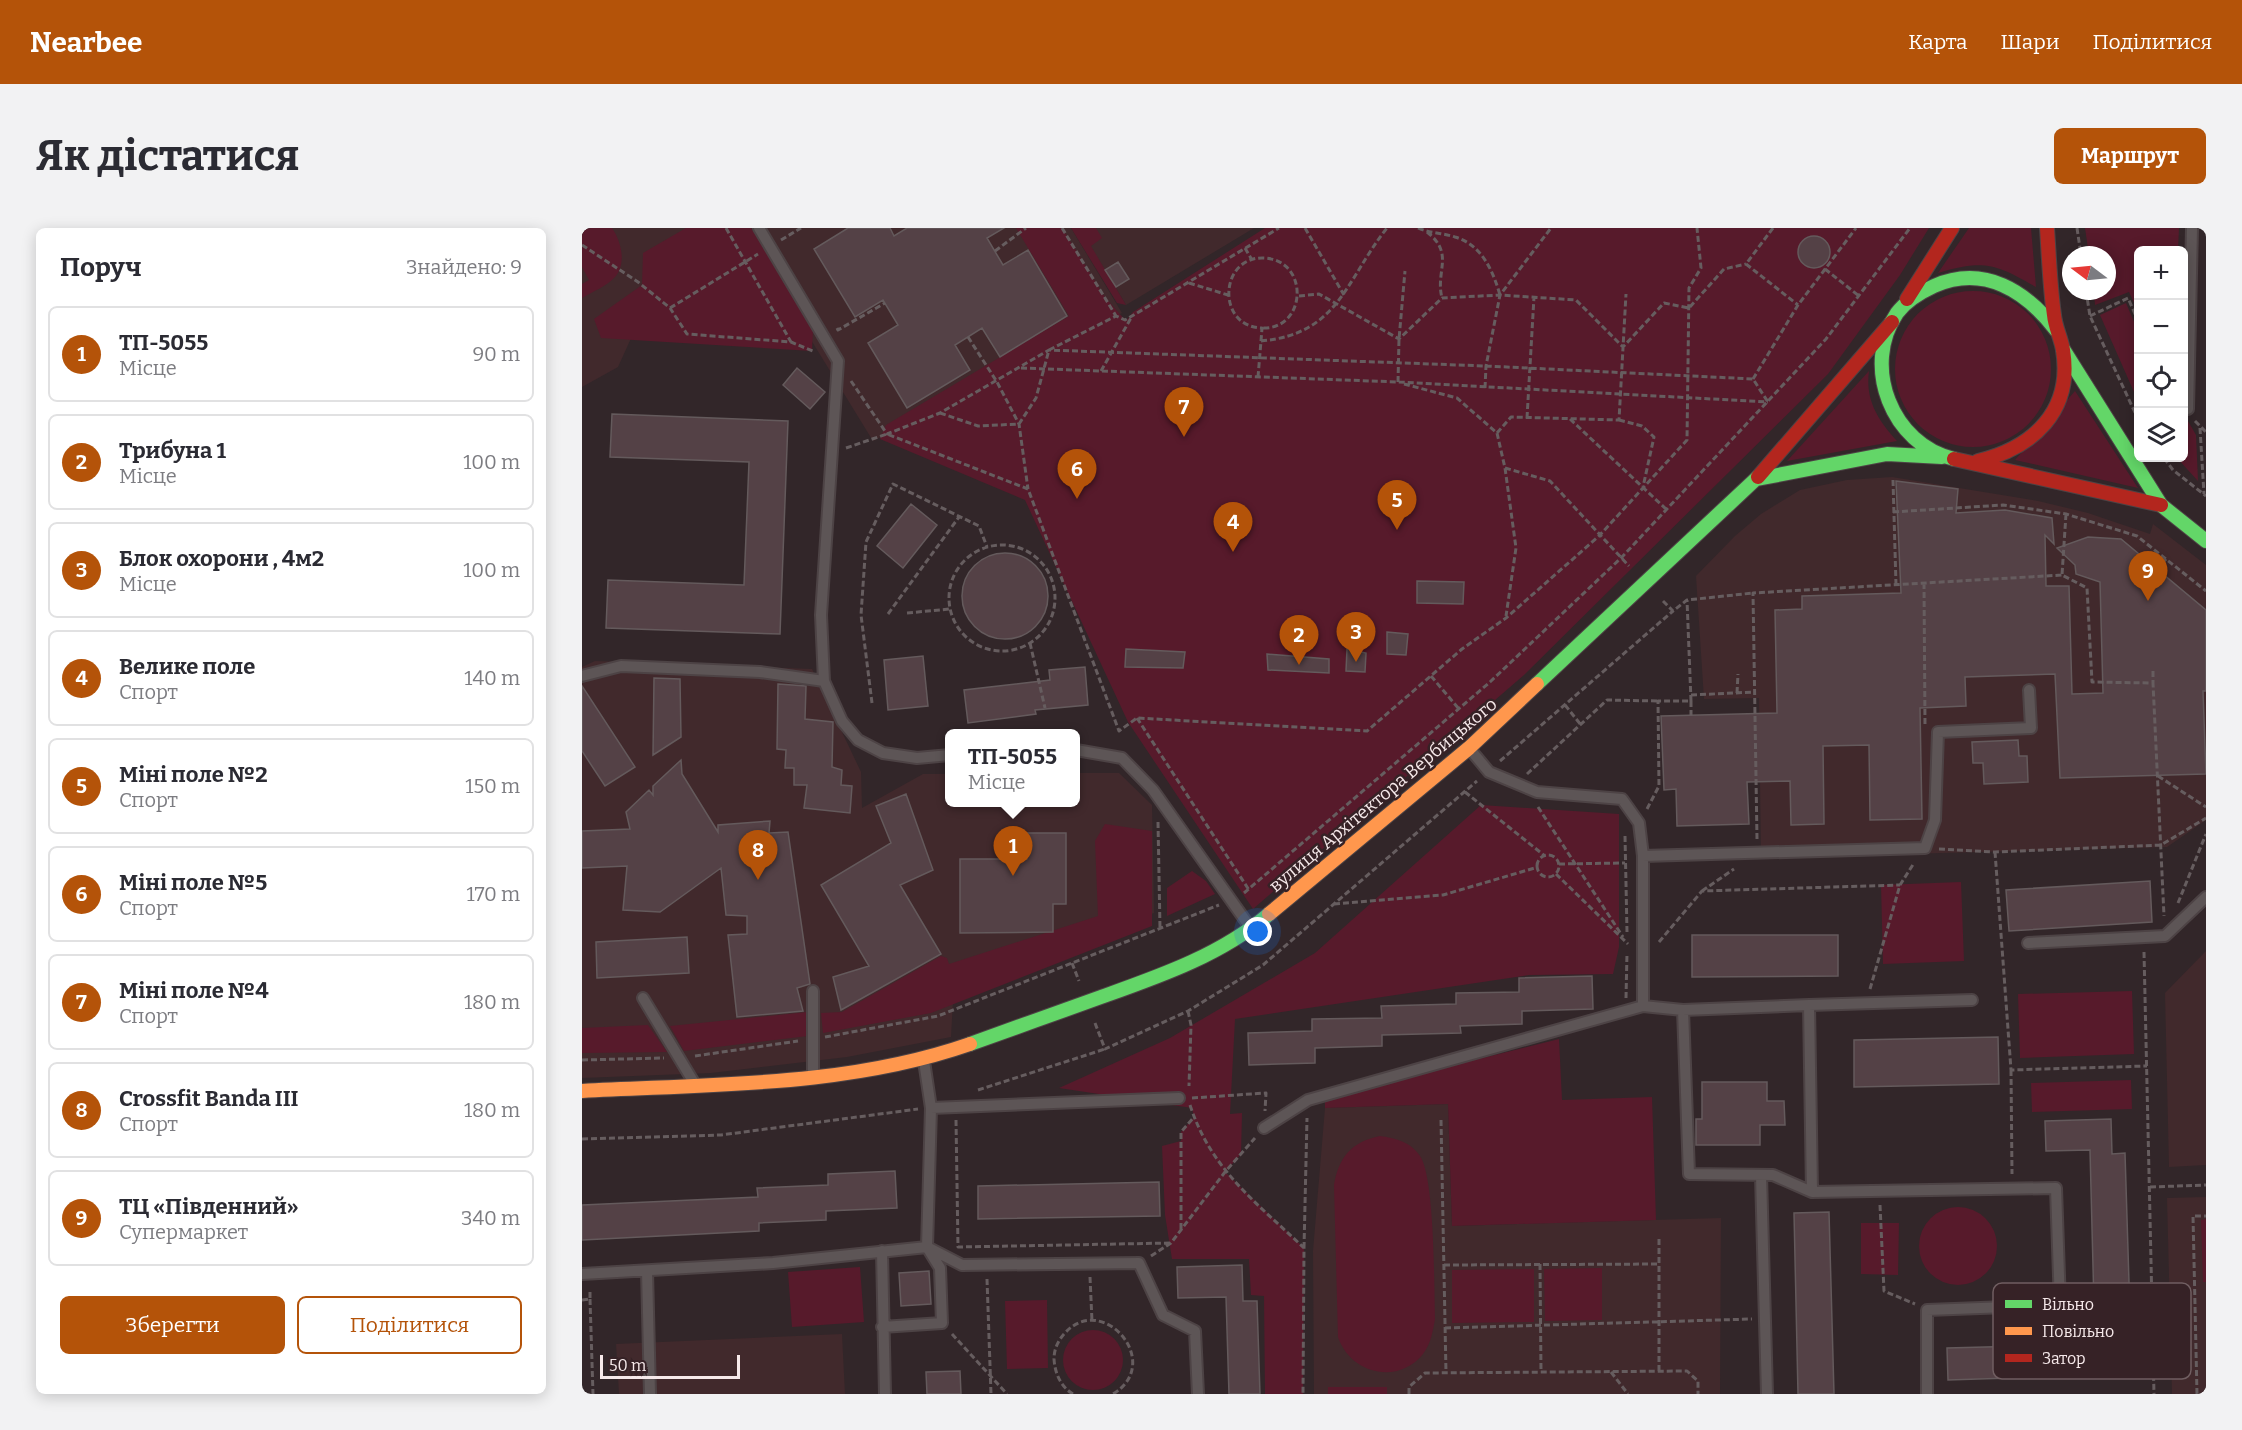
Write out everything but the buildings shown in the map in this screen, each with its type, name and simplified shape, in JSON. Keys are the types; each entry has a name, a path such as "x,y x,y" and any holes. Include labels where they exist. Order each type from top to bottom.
{"street":[{"path":"1945,457 1922,446 1890,410 1883,386 1882,361 1892,322 1952,228"},
{"path":"2047,228 2056,330"},
{"path":"1903,306 1935,286 1958,279 1982,278 2005,283 2026,294 2043,310 2056,330 2063,350 2161,505 2206,541"},
{"name":"вулиця Архітектора Вербицького","path":"582,1091 696,1087 813,1078 924,1060 1149,980 1208,955 1252,930 1469,748 1757,479 1892,322"},
{"path":"1970,462 1997,458 2021,447 2042,430 2056,408 2064,382 2063,350"},
{"path":"1757,479 1887,454 1945,457 2161,505"}],"lane":[{"path":"759,228 838,361 821,615 824,681 842,722 858,740 883,753 917,758 945,755"},
{"path":"2188,409 2192,228"},
{"path":"582,676 621,666 760,672 824,681"},
{"path":"1644,856 1925,848 1935,820 1938,732 2031,728 2029,690"},
{"path":"1469,748 1489,772 1537,792 1622,799 1639,823 1644,856 1644,1006"},
{"path":"1080,751 1122,759 1153,790 1233,899 1252,930"},
{"path":"2028,943 2165,936 2206,897"},
{"path":"813,992 813,1078"},
{"path":"643,998 696,1087"},
{"path":"1264,1128 1308,1100 1644,1006 1683,1010 1972,1000"},
{"path":"1809,1005 1812,1192"},
{"path":"1683,1010 1689,1174 1773,1175 1812,1192 2056,1188 2059,1283"},
{"path":"882,1327 942,1323 940,1268 927,1247 931,1108 924,1060"},
{"path":"931,1108 1184,1098"},
{"path":"1761,1175 1767,1394"},
{"path":"582,1274 773,1263 927,1247 962,1265 1139,1263 1163,1315 1195,1331 1198,1394"},
{"path":"882,1251 885,1394"},
{"path":"647,1271 650,1394"},
{"path":"1927,1394 1927,1310 1993,1308"}],"path":[{"path":"726,228 791,342"},
{"path":"669,308 801,228"},
{"path":"995,251 1026,228"},
{"path":"1062,228 1116,316 1125,320 1279,228"},
{"path":"1305,228 1344,295"},
{"path":"1261,341 1287,339 1320,320 1339,304 1369,251 1387,228"},
{"path":"1418,228 1457,237 1479,252 1492,270 1500,295"},
{"path":"1485,388 1486,366 1500,295 1551,228"},
{"path":"968,337 997,382 1019,424 1028,489 1119,731 1137,718 1367,731 1431,676 1506,618 1599,536 1687,440 1689,288 1701,268 1697,228"},
{"path":"1689,308 1724,269 1746,264 1773,228"},
{"path":"1753,380 1798,305 1856,228"},
{"path":"582,1060 679,1058 814,1039 938,1016 1233,899 1249,890 1459,709 1622,557 1826,339 1910,228"},
{"path":"2077,228 2080,246"},
{"path":"1426,231 1435,238 1442,250 1444,262 1439,288 1442,298"},
{"path":"582,245 638,282 669,308 687,334 791,342 838,361 887,434 1028,489"},
{"path":"1245,248 1252,260"},
{"path":"1263,258 1285,265 1297,284 1299,296 1289,318 1280,325 1262,328 1245,324 1236,316 1230,306 1228,295 1234,273 1252,260 1263,258"},
{"path":"1746,264 1798,305"},
{"path":"1825,269 1859,296"},
{"path":"1398,382 1405,272"},
{"path":"1188,283 1228,295"},
{"path":"1299,296 1319,294 1399,339"},
{"path":"1619,420 1626,294"},
{"path":"1399,339 1442,298 1500,295 1576,300 1623,347"},
{"path":"1527,418 1534,297"},
{"path":"2090,316 2128,298 2134,311"},
{"path":"2087,300 2090,316 2134,413"},
{"path":"832,320 838,330 885,303"},
{"path":"1623,347 1664,303 1689,308"},
{"path":"832,453 940,413 1049,350 1116,316"},
{"path":"1101,371 1132,316"},
{"path":"1258,377 1262,328"},
{"path":"1049,350 1486,366 1753,380"},
{"path":"1019,424 1036,398 1046,369 1049,350"},
{"path":"1020,368 1398,382 1687,400 1768,402"},
{"path":"1753,380 1768,402"},
{"path":"1398,382 1457,398 1497,433 1505,468 1516,549 1506,618"},
{"path":"940,413 978,426 1019,424"},
{"path":"1497,433 1511,417 1619,420 1642,426 1654,437 1643,488"},
{"path":"1570,419 1667,510"},
{"path":"2200,428 2205,495"},
{"path":"2167,462 2173,470 2205,495"},
{"path":"1505,468 1550,481 1599,536 1673,611 1687,600 1753,593 2062,575 2087,588 2092,682 2153,683"},
{"path":"1893,480 1896,585"},
{"path":"872,703 861,615 866,542 893,484 979,526 987,547"},
{"path":"1893,512 2003,505 2066,514 2137,536 2206,591"},
{"path":"2062,575 2066,514"},
{"path":"888,614 959,517"},
{"path":"1005,545 1023,549 1038,559 1049,573 1055,590 1054,608 1048,625 1030,643 1021,648 1004,652 987,650 972,642 959,631 950,609 951,581 959,566 972,554 987,547 1005,545"},
{"path":"2157,569 2166,559"},
{"path":"1924,583 1925,733"},
{"path":"1556,874 1644,960 1702,891 1758,853 1753,593"},
{"path":"1687,600 1691,714"},
{"path":"907,613 950,609"},
{"path":"1030,643 1045,708"},
{"path":"2153,671 2165,936"},
{"path":"1737,693 1738,674"},
{"path":"1431,676 1459,709"},
{"path":"1691,695 1755,692"},
{"path":"1517,783 1607,700 1691,701"},
{"path":"1639,823 1659,786 1658,701"},
{"path":"1565,705 1581,725"},
{"path":"1137,718 1249,890"},
{"path":"2158,776 2206,807"},
{"path":"1465,792 1545,856"},
{"path":"1545,804 1534,802 1627,944"},
{"path":"1158,816 1160,928"},
{"path":"1865,1004 1900,885 1925,848 1995,852 2161,845 2206,818"},
{"path":"1624,832 1627,944 1625,1011"},
{"path":"2177,905 2206,834"},
{"path":"1995,852 2011,1070 2013,1189"},
{"path":"1556,874 1546,877 1540,873 1539,860 1545,856 1552,856 1559,864 1625,864"},
{"path":"1556,874 1559,864"},
{"path":"1334,904 1443,895 1538,867"},
{"path":"1702,891 1900,885"},
{"path":"2143,938 2152,1283"},
{"path":"1188,1011 1191,1025 1184,1098 1198,1130 1225,1172 1304,1248"},
{"path":"976,1091 1105,1049"},
{"path":"2011,1070 2147,1066"},
{"path":"1139,1263 1171,1243 1225,1172 1264,1128 1266,1093 1184,1098"},
{"path":"1303,1394 1308,1100"},
{"path":"956,1107 958,1247 1171,1243"},
{"path":"582,1139 721,1135 931,1108"},
{"path":"1180,1230 1181,1132 1194,1117"},
{"path":"1441,1120 1446,1373"},
{"path":"2150,1187 2206,1185"},
{"path":"1879,1191 1884,1291 1927,1310"},
{"path":"2197,1394 2193,1216 2206,1215"},
{"path":"1659,1236 1659,1371"},
{"path":"1089,1263 1092,1321"},
{"path":"1540,1264 1541,1372"},
{"path":"1444,1265 1660,1264"},
{"path":"986,1265 991,1394"},
{"path":"590,1299 593,1394"},
{"path":"1445,1328 1765,1318"},
{"path":"1073,1394 1059,1380 1054,1368 1054,1354 1059,1341 1067,1331 1079,1323 1092,1321 1116,1328 1131,1348 1133,1360 1131,1372 1125,1383 1113,1394"},
{"path":"942,1323 1007,1394"},
{"path":"1611,1371 1628,1394"},
{"path":"1408,1394 1408,1387 1425,1373 1687,1371 1698,1381 1698,1394"},
{"path":"2154,1379 2154,1394"}],"shaded area":[{"path":"582,228 1071,228 1122,313 873,441 743,229 656,283 618,367 582,387"},
{"path":"582,228 612,228 618,239 622,259 619,271 612,280 582,298 582,284 589,280 582,267"},
{"path":"686,228 751,228 813,329 812,351 601,338 594,319 642,285 643,253"},
{"path":"1016,228 1062,228 1104,296 1126,321 1133,312 1265,228 1929,228 1900,275 1828,374 1524,675 1253,909 1128,722 1025,500 880,439 886,425 1069,316"},
{"path":"1071,228 1096,228 1102,238 1091,246 1126,305 1117,303"},
{"path":"1079,228 1254,228 1126,305"},
{"path":"1969,228 2031,228 2036,287 2010,273 1989,266 1967,266 1938,273"},
{"path":"2085,228 2179,228 2178,246 2134,246 2134,303 2129,292 2116,297 2116,246 2088,246"},
{"path":"1973,291 2003,297 2028,314 2045,339 2051,369 2045,399 2028,424 2003,441 1973,447 1943,441 1918,424 1901,399 1895,369 1901,339 1918,314 1943,297"},
{"path":"2095,300 2108,300 2095,305"},
{"path":"2126,303 2134,322 2134,392 2100,315"},
{"path":"1869,371 1869,391 1874,409 1897,441 1787,461"},
{"path":"2075,391 2138,488 2015,460"},
{"path":"2188,421 2196,435 2198,481 2181,462 2188,462"},
{"path":"1892,477 2038,501 2088,513 2150,534 2153,524 2206,565 2206,820 2167,847 1761,858 1759,698 1704,699 1696,576 1735,536 1761,514 1800,490 1847,480"},
{"path":"595,661 812,669 861,772 862,808 923,774 945,774 945,807 1080,807 1080,773 1119,773 1152,805 1154,913 954,982 951,1037 847,1057 711,1073 582,1078 582,667"},
{"path":"1481,805 1619,814 1619,947 1613,974 1529,975 1235,1019 1230,1114 1242,1113 1241,1154 1225,1172 1304,1248 1303,1394 1265,1394 1264,1296 1251,1295 1249,1259 1172,1259 1165,1215 1162,1146 1181,1141 1181,1132 1194,1117 1192,1108 1059,1088 1170,1038 1315,953"},
{"path":"1105,824 1152,831 1152,926 931,1013 823,1033 821,1013 842,1012 941,956 947,958 949,964 1098,916 1095,841"},
{"path":"1192,871 1206,881 1215,894 1167,916 1167,888"},
{"path":"1961,882 1964,961 1883,964 1881,885"},
{"path":"2206,951 2206,1165 2169,1167 2165,993"},
{"path":"2132,991 2134,1054 2020,1058 2018,994"},
{"path":"808,1012 808,1036 684,1051 670,1026"},
{"path":"648,1025 667,1052 582,1053 582,1028"},
{"path":"1559,1039 1562,1100 1652,1097 1656,1220 1452,1226 1448,1104 1325,1108 1325,1097"},
{"path":"2131,1080 2132,1109 2032,1112 2031,1083"},
{"path":"1448,1104 1452,1226 1721,1218 1720,1394 1314,1394 1313,1251 1325,1108"},
{"path":"1380,1136 1407,1144 1420,1156 1429,1186 1434,1259 1435,1319 1430,1341 1423,1354 1412,1364 1400,1370 1388,1372 1363,1367 1344,1349 1338,1337 1334,1185 1336,1175 1348,1152 1361,1142"},
{"path":"2206,1197 2206,1394 2172,1394 2172,1379 2191,1379 2191,1283 2169,1283 2167,1198"},
{"path":"1950,1207 1966,1207 1980,1213 1991,1224 1997,1238 1997,1254 1991,1268 1980,1279 1966,1285 1950,1285 1936,1279 1925,1268 1919,1254 1919,1238 1925,1224 1936,1213"},
{"path":"2206,1219 2206,1282 2203,1282 2201,1220"},
{"path":"1861,1223 1899,1223 1898,1275 1861,1274"},
{"path":"860,1267 864,1322 792,1327 788,1272"},
{"path":"1602,1268 1602,1320 1545,1321 1544,1269"},
{"path":"1534,1269 1534,1322 1452,1323 1452,1270"},
{"path":"1047,1300 1048,1368 1007,1369 1005,1301"},
{"path":"1087,1330 1099,1330 1110,1335 1118,1343 1123,1360 1121,1372 1110,1385 1099,1390 1087,1390 1076,1385 1068,1377 1063,1366 1063,1354 1068,1343 1076,1335"},
{"path":"842,1334 845,1394 619,1394 616,1344"},
{"path":"1328,1387 1387,1387 1387,1394 1328,1394"}],"traffic: fast":[{"path":"1954,459 1932,451 1914,438 1899,421 1889,401 1883,379 1882,356 1887,334 1897,313 1914,297 1934,286 1952,280 1970,278 2003,285 2017,293 2044,316 2056,330"},
{"path":"2063,349 2161,505 2206,541"},
{"path":"1757,479 1887,454 1942,457"},
{"path":"1537,684 1758,477"},
{"path":"970,1044 1189,963 1231,941 1269,914"}],"traffic: slow":[{"path":"1269,914 1469,748 1537,684"},
{"path":"582,1091 729,1084 827,1076 923,1058 970,1044"}],"traffic: jam":[{"path":"1907,299 1952,228"},
{"path":"1978,461 2016,447 2032,436 2045,424 2062,391 2063,350 2054,315 2047,228"},
{"path":"1758,477 1892,322"},
{"path":"1954,459 2161,505"}],"place":[{"name":"Міні поле №4","path":"1184,437"},
{"name":"Міні поле №5","path":"1077,499"},
{"name":"Міні поле №2","path":"1397,530"},
{"name":"Велике поле","path":"1233,552"},
{"name":"ТЦ «Південний»","path":"2148,601"},
{"name":"Блок охорони , 4м2","path":"1356,662"},
{"name":"Трибуна 1","path":"1299,665"},
{"name":"ТП-5055","path":"1013,876"},
{"name":"Crossfit Banda III","path":"758,880"}]}
